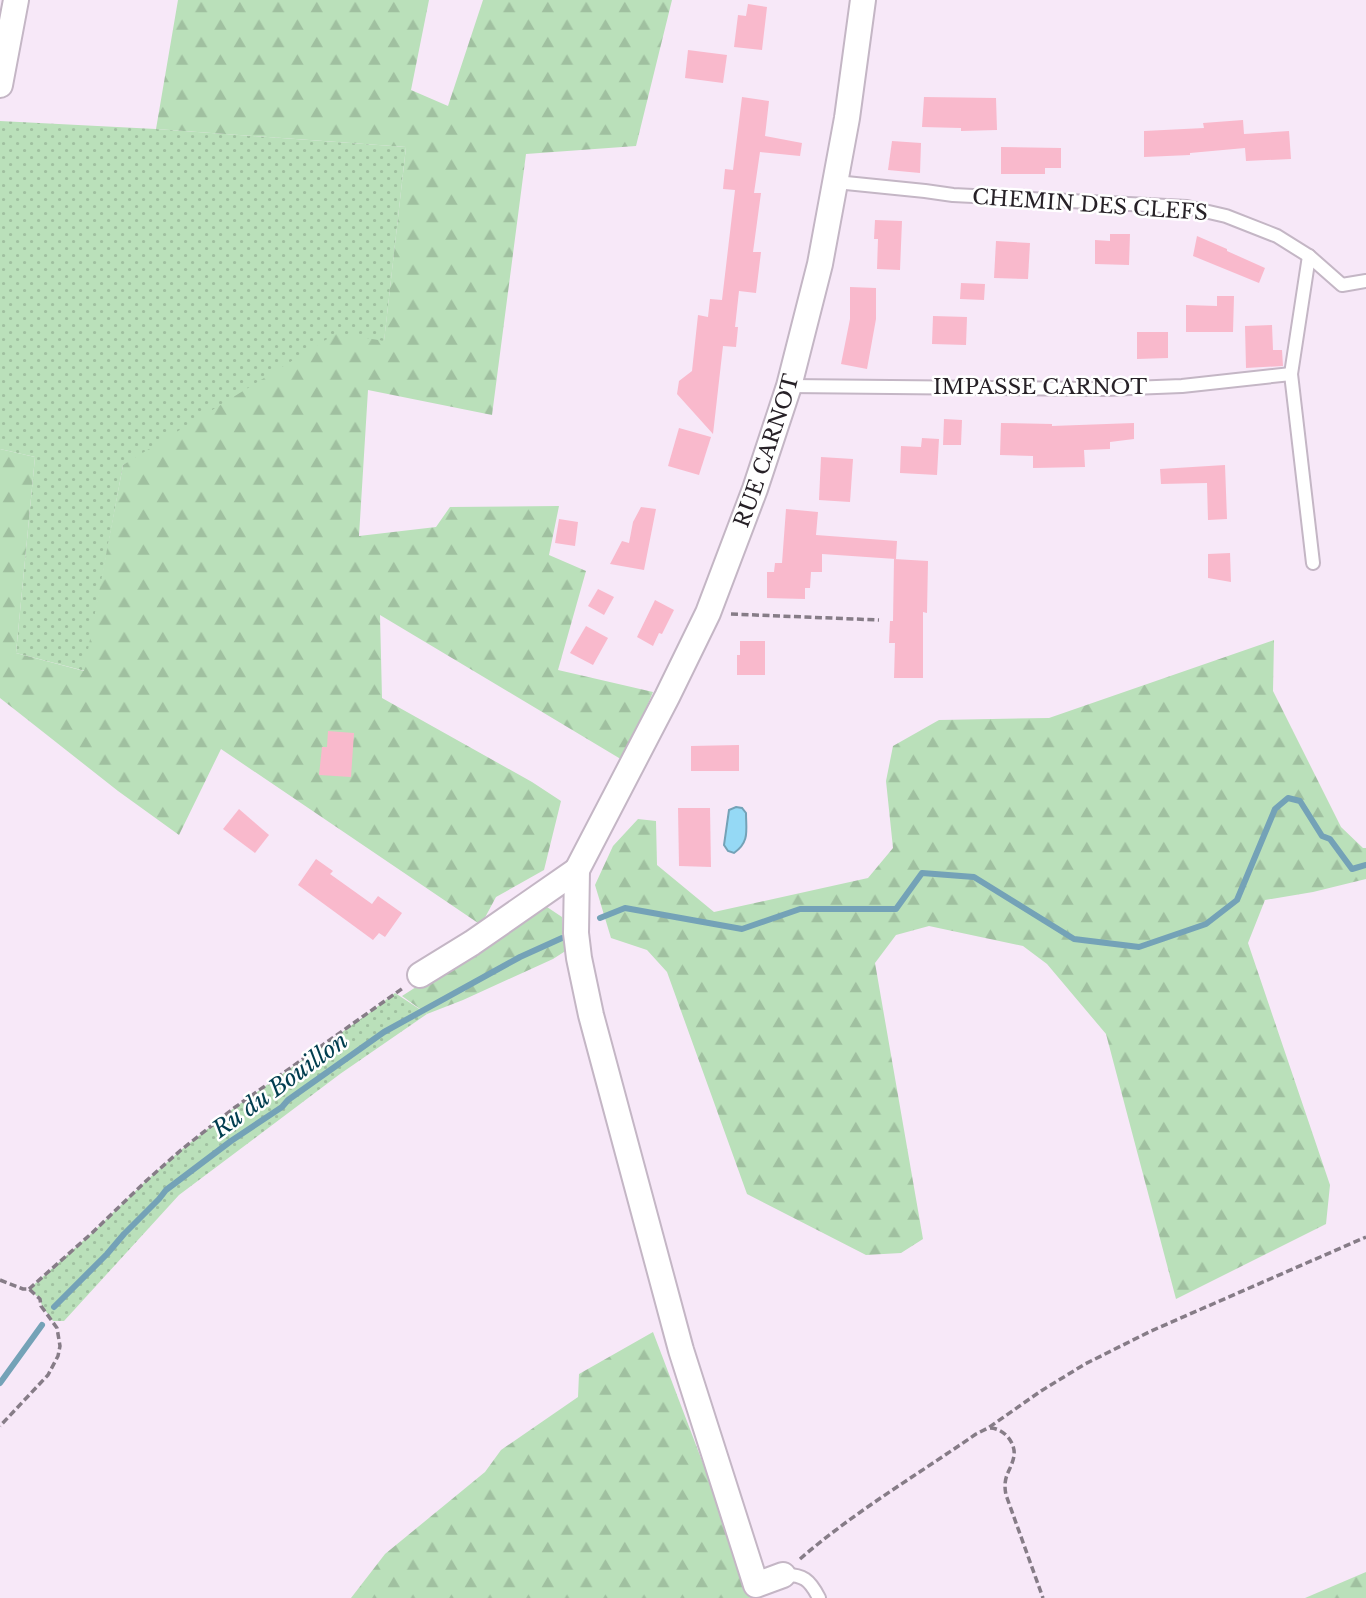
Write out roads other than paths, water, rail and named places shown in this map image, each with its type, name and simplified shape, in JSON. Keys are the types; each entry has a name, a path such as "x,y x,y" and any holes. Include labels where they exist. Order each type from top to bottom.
{"street":[{"path":"1,85 16,0"},
{"name":"RUE CARNOT","path":"577,870 708,613 755,489 789,386 820,264 836,182 863,0"},
{"path":"420,975 472,943 577,870"},
{"path":"577,870 576,933 591,1015 681,1350 757,1591 783,1575"}],"lane":[{"name":"CHEMIN DES CLEFS","path":"836,182 953,195 1187,207 1226,216 1278,236 1309,257 1342,285 1366,281"},
{"path":"1309,257 1291,374 1313,563"},
{"name":"IMPASSE CARNOT","path":"789,386 1106,389 1182,386 1291,374"},
{"path":"783,1575 800,1576 813,1587 819,1598"}],"water":[{"path":"742,808 746,813 746,830 743,844 734,853 728,851 724,845 729,810"}],"waterway":[{"name":"Ru du Bouillon","path":"600,918 625,908 742,929 800,909 896,909 922,873 974,877 1074,939 1139,947 1206,924 1237,900 1275,809 1288,798 1300,801 1322,836 1330,839 1352,869 1366,865"},
{"name":"Ru du Bouillon","path":"54,1307 166,1190 231,1141 384,1032 520,957 562,938"},
{"name":"Ru du Bouillon","path":"0,1383 42,1325"}]}
